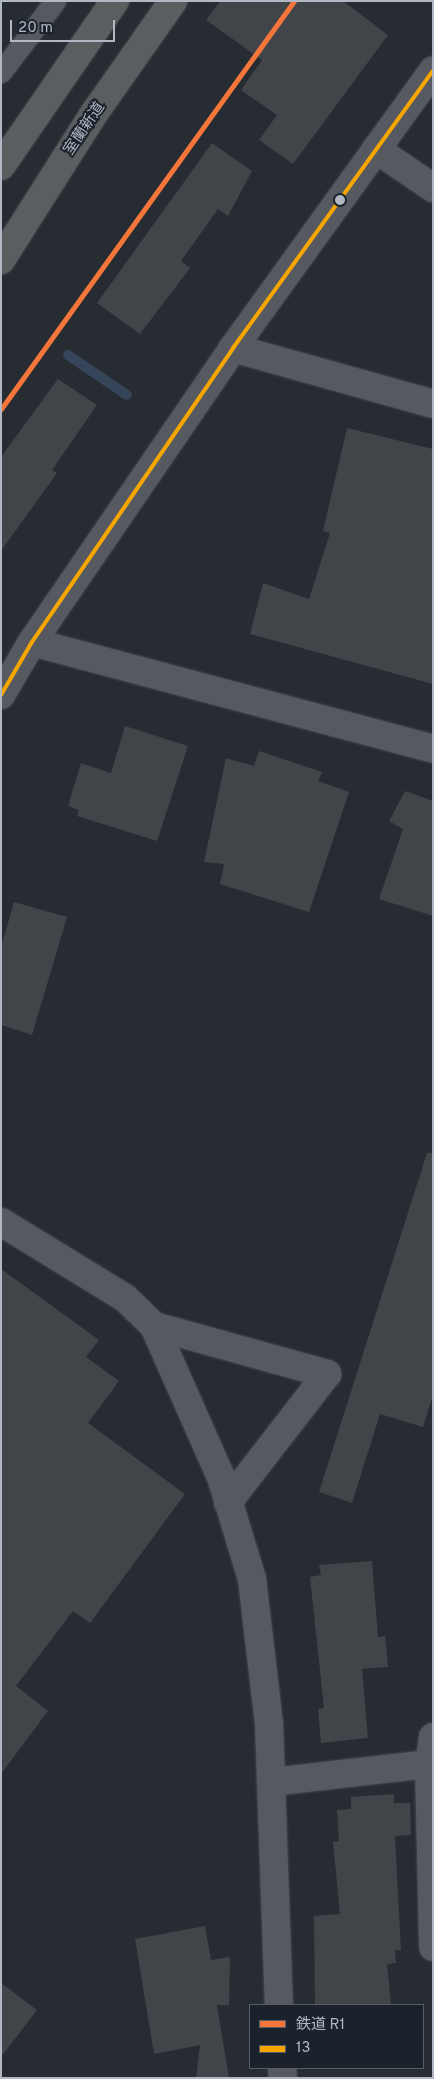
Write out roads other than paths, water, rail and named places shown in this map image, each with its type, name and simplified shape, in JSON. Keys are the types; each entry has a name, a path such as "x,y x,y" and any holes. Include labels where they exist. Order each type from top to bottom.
{"highway":[{"path":"1,166 17,140 116,1"},
{"name":"室蘭新道","path":"1,260 61,164 173,1"}],"street":[{"path":"4,684 232,348 433,71"},
{"path":"376,149 433,188"},
{"path":"232,348 433,404"},
{"path":"32,642 433,749"},
{"path":"1,1222 126,1298 154,1326 228,1502 252,1579 269,1723 279,2004"},
{"path":"154,1326 327,1374 228,1502"},
{"path":"433,1736 429,1764 433,1947"},
{"path":"271,1782 429,1764"}],"lane":[{"path":"1,72 55,1"}],"waterway":[{"path":"68,355 127,395"}],"rail line":[{"name":"R1","path":"1,409 294,1"}]}
